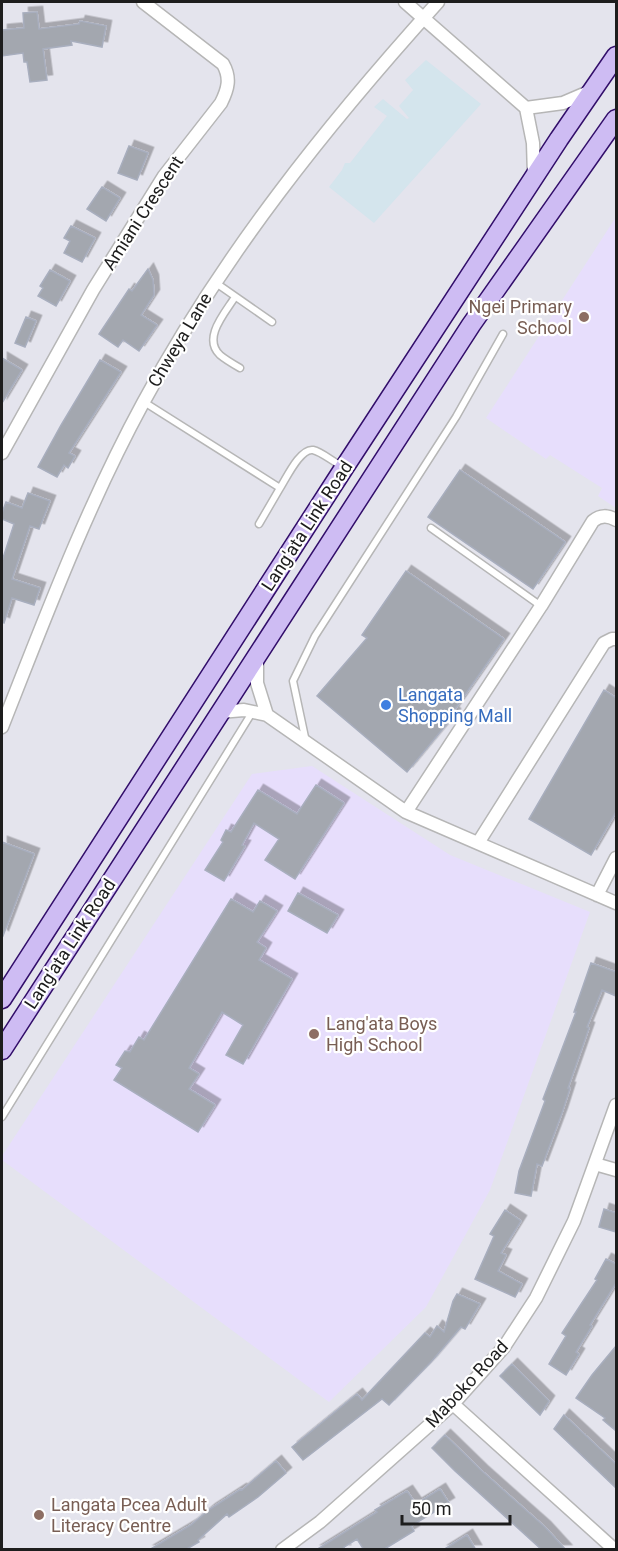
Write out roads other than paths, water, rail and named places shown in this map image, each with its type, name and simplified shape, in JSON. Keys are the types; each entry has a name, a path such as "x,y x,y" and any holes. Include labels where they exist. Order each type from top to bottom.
{"main road":[{"name":"Lang'ata Link Road","path":"2,999 344,468 616,56"},
{"name":"Lang'ata Link Road","path":"2,1050 471,325 616,119"}],"street":[{"name":"Amiani Crescent","path":"2,453 98,280 164,176 221,103 227,91 228,72 223,64 143,2"},
{"path":"405,2 526,108 533,143 534,177"},
{"name":"Chweya Lane","path":"2,728 100,486 143,402 215,283 262,215 331,126 438,2"},
{"path":"526,108 563,103 594,90"},
{"path":"406,812 541,606 593,522 607,516 616,520"},
{"path":"478,843 604,643 616,639"},
{"path":"257,654 257,683 267,715"},
{"path":"220,712 253,711 267,715 406,812 616,903"},
{"path":"597,895 616,858"},
{"name":"Maboko Road","path":"282,1550 320,1522 453,1404 504,1347 536,1298 574,1221 616,1105"},
{"path":"595,1164 616,1170"},
{"path":"453,1404 615,1550"}],"lane":[{"path":"215,283 272,322"},
{"path":"235,297 212,336 213,344 219,354 240,368"},
{"path":"306,742 293,681 315,636 456,417 502,334"},
{"path":"143,402 280,488"},
{"path":"259,524 300,455 306,450 313,450 344,468"},
{"path":"431,528 541,606"},
{"path":"2,1117 253,711"}],"place":[{"name":"Ngei Primary School","path":"584,317"},
{"name":"Langata Shopping Mall","path":"386,705"},
{"name":"Lang'ata Boys High School","path":"314,1034"},
{"name":"Langata Pcea Adult Literacy Centre","path":"39,1515"}]}
